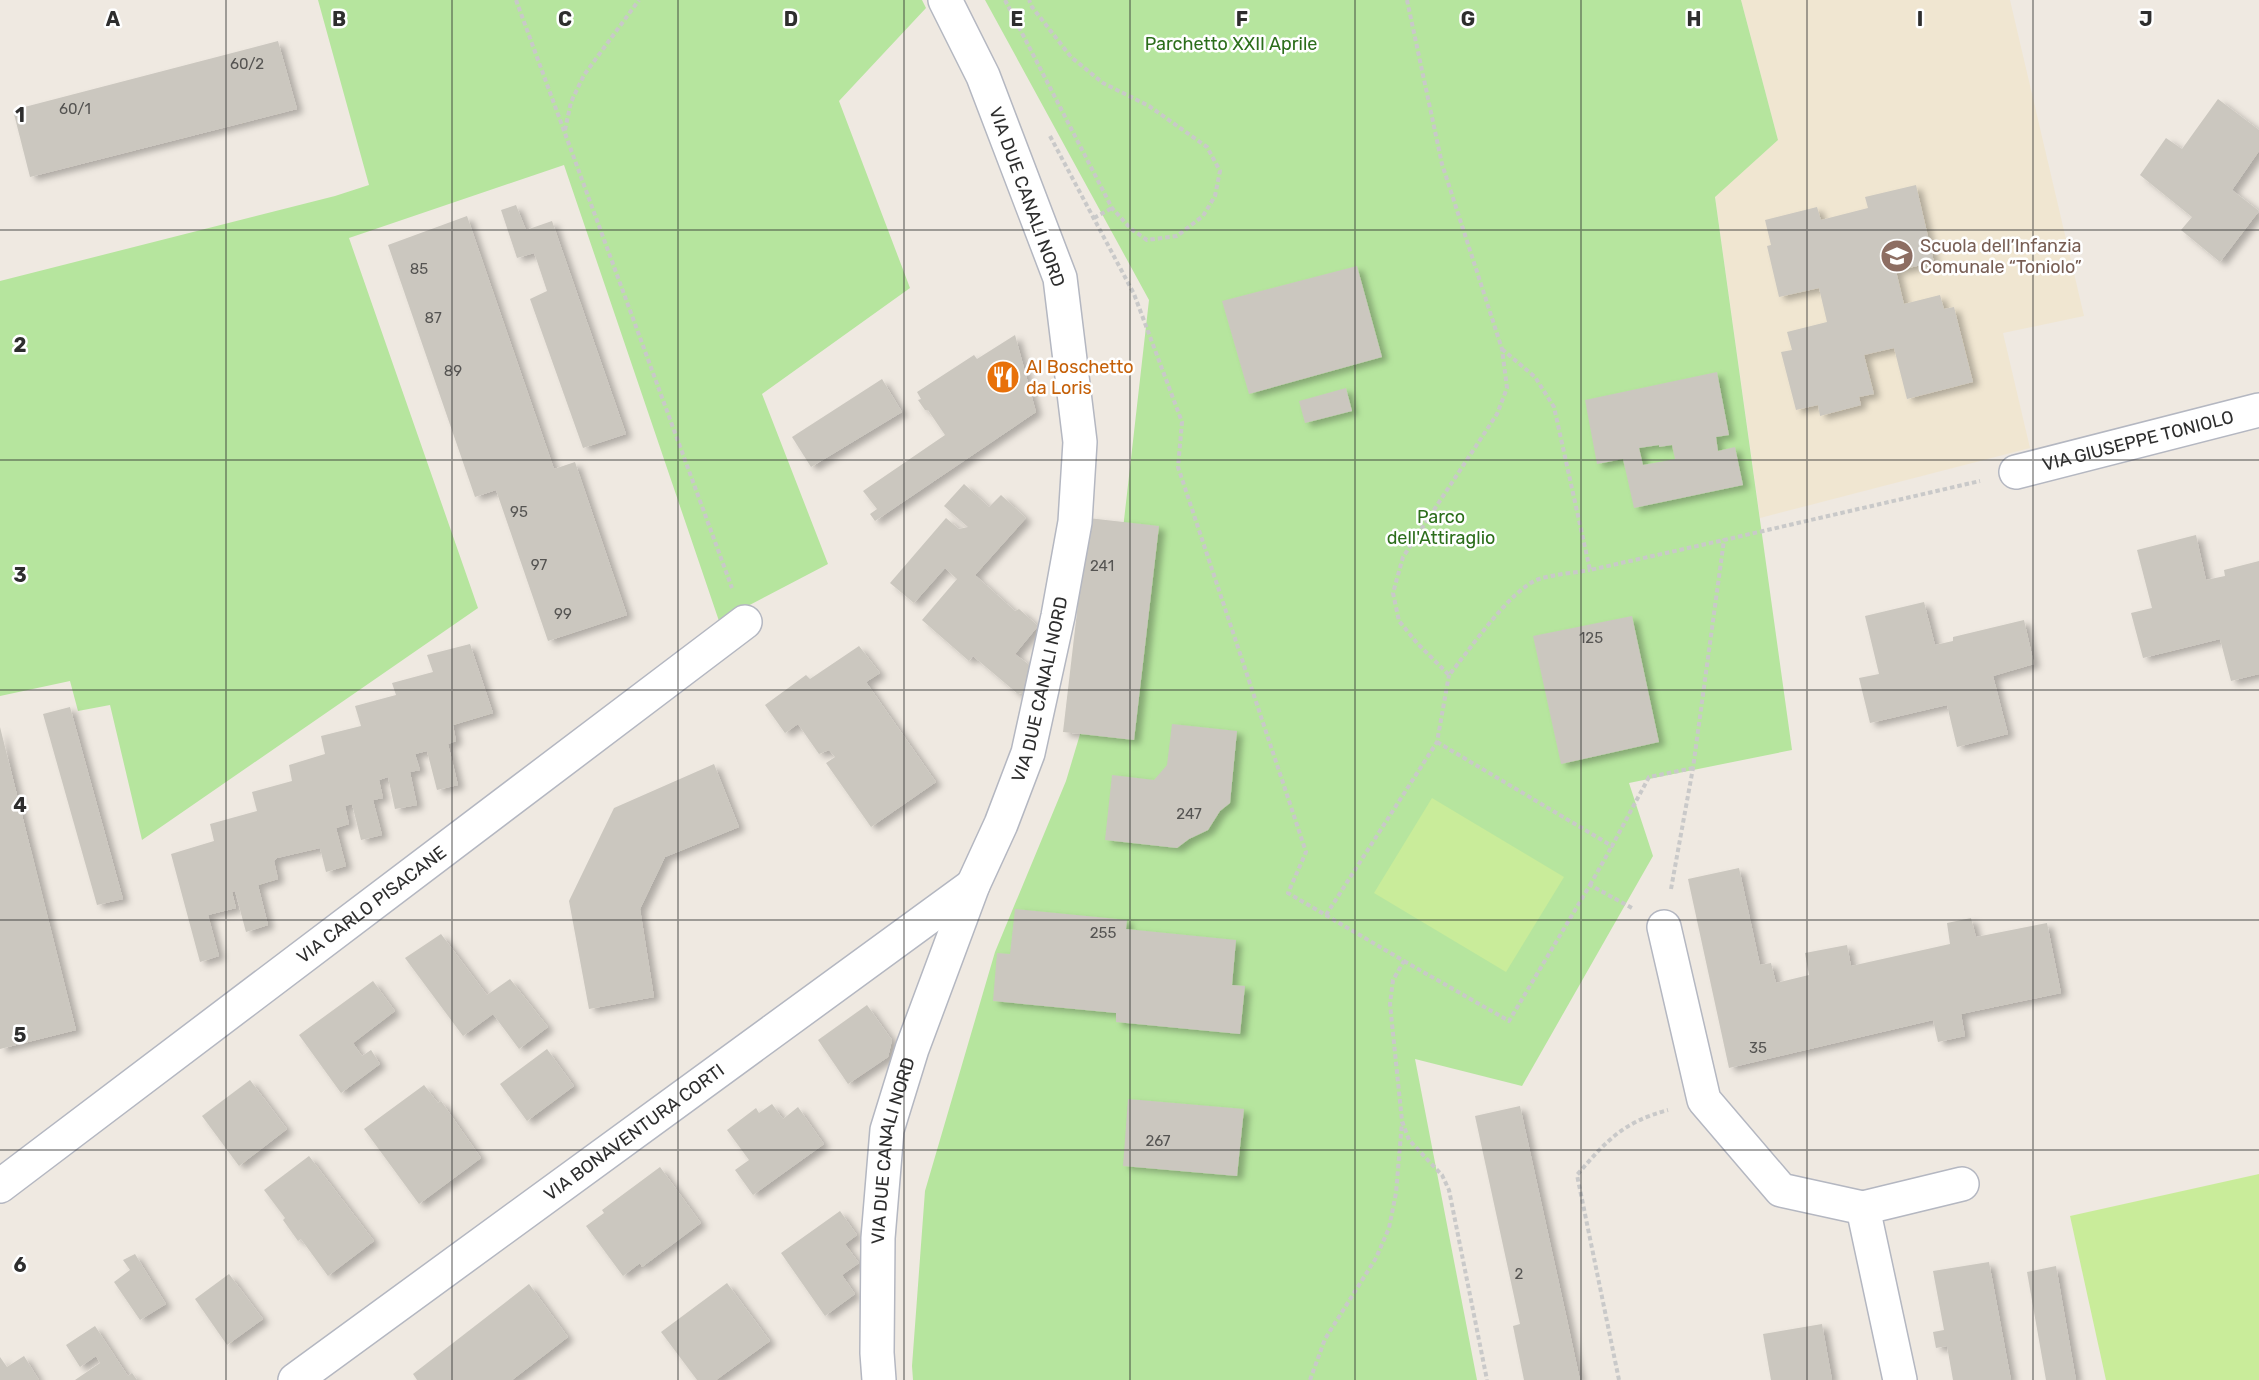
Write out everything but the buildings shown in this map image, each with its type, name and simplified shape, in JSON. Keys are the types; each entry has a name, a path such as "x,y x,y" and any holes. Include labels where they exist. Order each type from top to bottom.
{"street":[{"name":"VIA DUE CANALI NORD","path":"879,1380 877,1353 878,1238 887,1130 912,1049 973,885 1001,824 1028,753 1058,616 1075,522 1080,442 1060,278 983,76 945,0"},
{"name":"VIA GIUSEPPE TONIOLO","path":"2016,472 2259,410"},
{"name":"VIA CARLO PISACANE","path":"0,1186 745,622"},
{"name":"VIA BONAVENTURA CORTI","path":"295,1380 973,885"},
{"path":"1664,927 1704,1100 1781,1190 1863,1208 1962,1184"},
{"path":"1863,1208 1900,1380"}],"path":[{"path":"516,0 745,622"},
{"path":"564,133 571,102 584,75 639,0"},
{"path":"1005,0 1112,208 1131,229 1148,240 1177,236 1203,216 1215,196 1220,171 1207,147 1149,106 1103,83 1071,57 1029,0"},
{"path":"1407,0 1443,164 1502,349 1507,388 1497,414 1403,557 1393,593 1399,621 1449,675"},
{"path":"1050,135 1134,294 1182,422 1178,467 1306,852 1288,893 1509,1021 1590,885 1649,777 1693,768"},
{"path":"1094,219 1112,208"},
{"path":"1502,349 1535,377 1554,407 1590,570"},
{"path":"1326,915 1437,742 1449,675 1523,588 1538,580 1724,540 2016,472"},
{"path":"1590,885 1664,927 1693,768 1724,540"},
{"path":"1437,742 1612,846"},
{"path":"1310,1380 1325,1339 1376,1258 1389,1228 1396,1193 1402,1121 1390,1004 1393,980 1404,961"},
{"path":"1619,1380 1576,1175 1606,1141 1643,1117 1704,1100"},
{"path":"1402,1121 1409,1140 1442,1175 1449,1190 1486,1380"}],"shaded area":[{"name":"Scuola dell’Infanzia Comunale “Toniolo”","path":"1741,0 2010,0 2084,316 2003,333 2030,448 1760,518 1715,196 1778,140"}],"green space":[{"path":"318,0 922,0 926,8 839,101 910,288 762,394 828,564 719,621 564,165 349,238 478,608 142,840 110,705 78,711 70,681 0,696 0,281 335,196 369,185"},
{"name":"Parco dell'Attiraglio","path":"985,0 1741,0 1778,140 1715,197 1792,750 1629,783 1653,856 1522,1086 1415,1059 1477,1380 913,1380 912,1366 925,1191 995,952 1066,781 1102,661 1123,529 1149,300"},
{"path":"1432,798 1564,877 1506,972 1374,893"},
{"path":"2259,1174 2259,1380 2106,1380 2070,1216"}],"place":[{"name":"Scuola dell’Infanzia Comunale “Toniolo”","path":"1897,256"},
{"name":"Al Boschetto da Loris","path":"1003,377"}],"park label":[{"name":"Parchetto XXII Aprile","path":"1231,44"}]}
